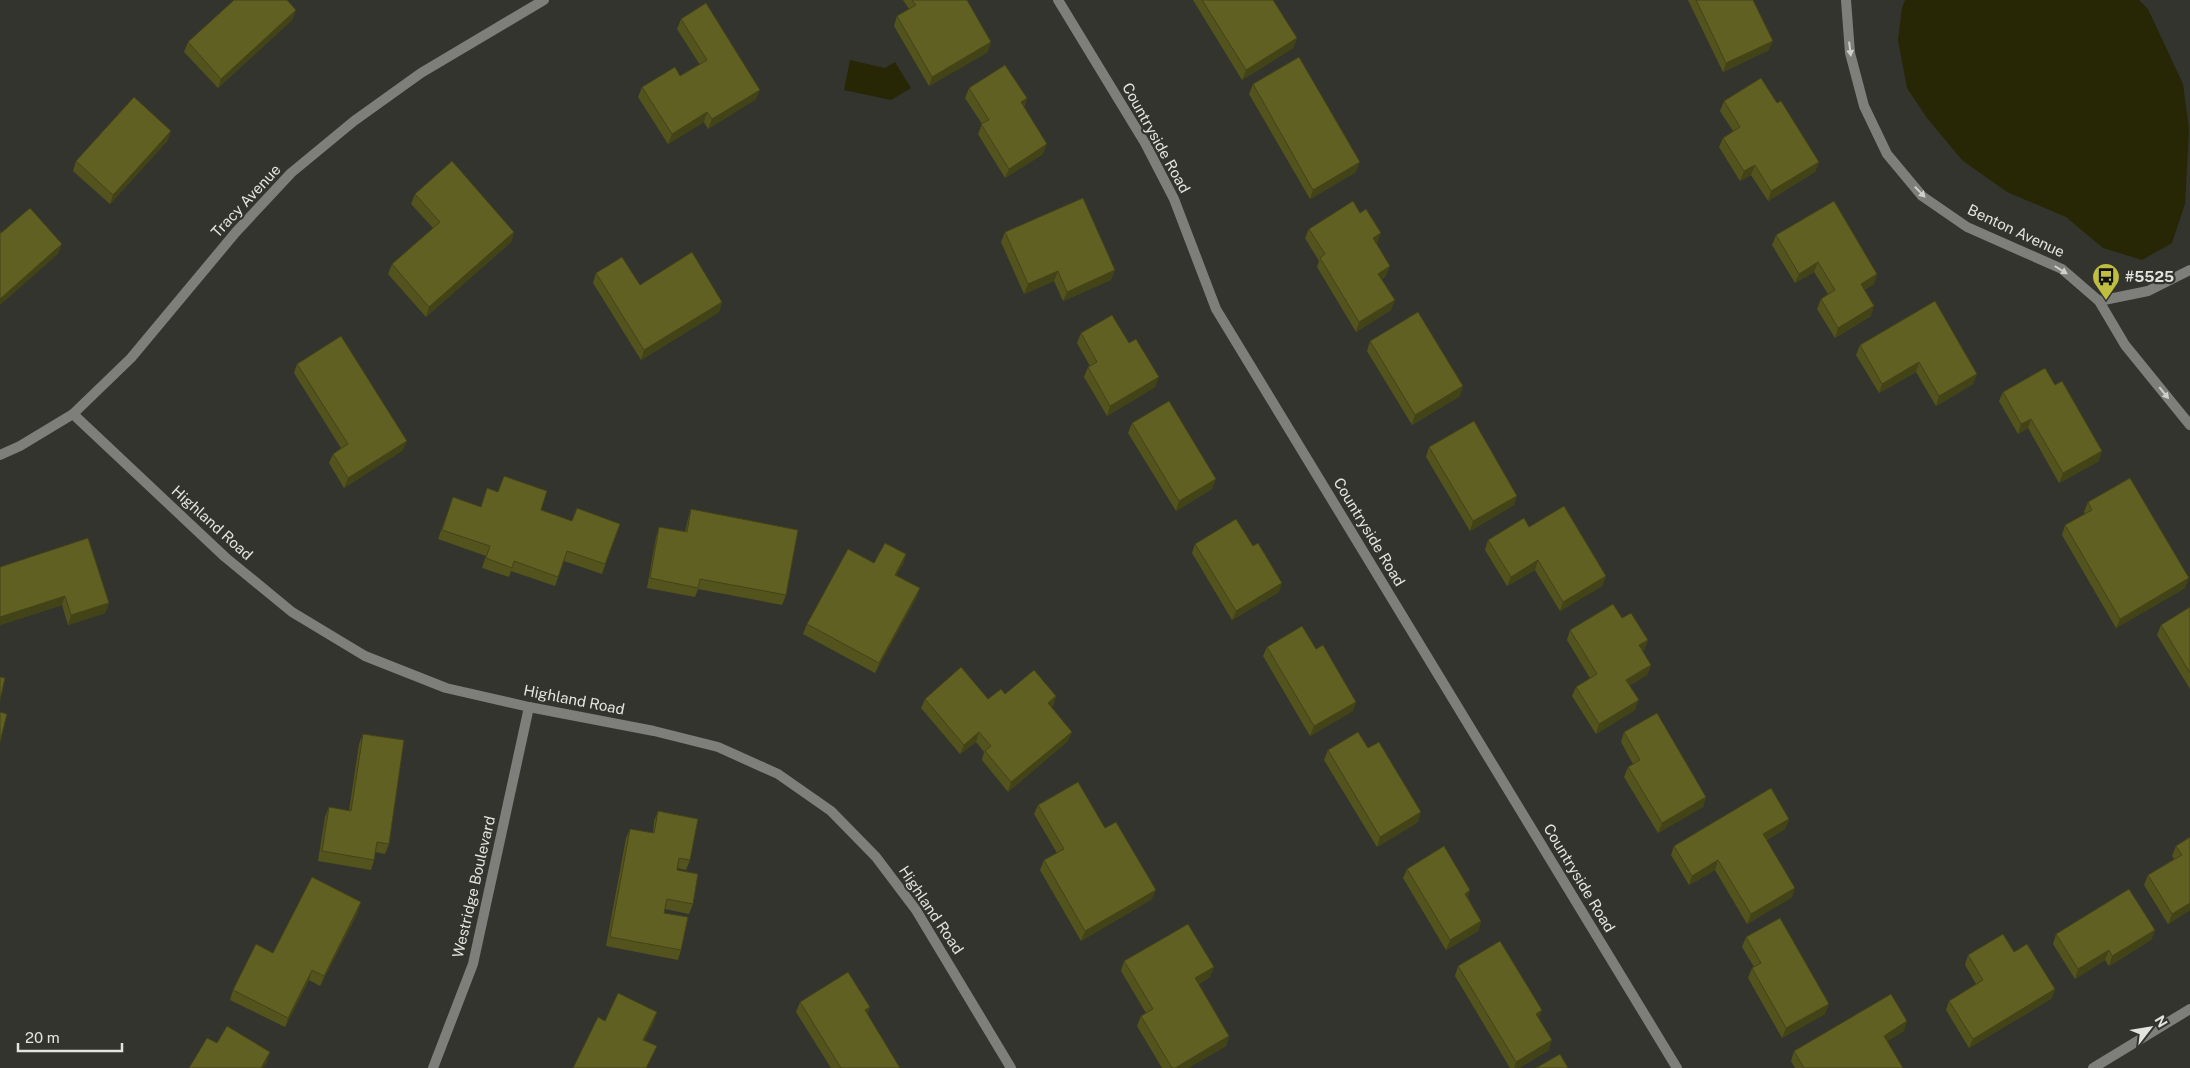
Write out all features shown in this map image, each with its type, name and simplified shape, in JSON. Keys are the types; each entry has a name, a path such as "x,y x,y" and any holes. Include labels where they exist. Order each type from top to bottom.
{"street":[{"name":"Tracy Avenue","path":"0,454 20,446 73,414 131,358 236,232 291,173 354,121 421,74 544,0"},
{"name":"Countryside Road","path":"1058,0 1145,143 1174,199 1216,309 1676,1068"},
{"name":"Benton Avenue","path":"1846,0 1850,52 1864,106 1887,154 1922,196 1968,227 2062,269 2099,301 2125,344 2190,425"},
{"path":"2099,301 2148,291 2190,270"},
{"name":"Highland Road","path":"73,414 225,557 292,612 365,656 446,688 529,707 654,731 718,747 778,774 831,811 876,857 916,910 1011,1068"},
{"name":"Westridge Boulevard","path":"433,1068 472,964 529,707"},
{"path":"2093,1068 2190,1009"}],"shaded area":[{"path":"1905,0 2139,0 2148,9 2183,84 2189,129 2185,204 2172,243 2142,260 2103,248 2066,217 2007,192 1962,160 1927,118 1907,88 1898,40 1902,8"},
{"path":"850,60 885,68 895,62 911,88 891,100 844,90"}],"building":[{"path":"234,0 287,0 296,10 221,79 188,42"},
{"path":"912,0 967,0 991,42 932,77 897,16 916,5"},
{"path":"1202,0 1273,0 1297,38 1246,70"},
{"path":"1696,0 1753,0 1773,41 1726,63"},
{"path":"706,3 760,90 712,119 707,112 672,134 642,87 675,67 680,76 707,60 681,19"},
{"path":"1299,57 1360,162 1313,190 1253,84"},
{"path":"1005,65 1027,98 1021,102 1047,144 1009,169 981,124 989,120 969,88"},
{"path":"1761,78 1777,103 1781,101 1819,162 1771,191 1755,165 1744,171 1723,138 1740,127 1724,101"},
{"path":"134,97 171,131 113,195 76,161"},
{"path":"452,161 514,232 429,307 392,264 440,222 415,194"},
{"path":"1083,198 1115,270 1067,292 1058,271 1028,284 1005,232"},
{"path":"1353,201 1360,213 1366,209 1381,233 1373,238 1390,266 1378,274 1395,300 1359,322 1320,258 1325,254 1309,229"},
{"path":"1834,201 1877,274 1861,284 1874,306 1838,328 1821,299 1835,290 1818,262 1799,274 1776,235"},
{"path":"30,208 62,244 0,299 0,231 1,233"},
{"path":"692,252 722,302 644,350 596,273 622,257 640,285"},
{"path":"1935,301 1977,374 1939,396 1919,362 1882,384 1860,345"},
{"path":"1418,312 1463,386 1415,415 1370,341"},
{"path":"1112,315 1129,343 1136,339 1159,377 1110,406 1088,367 1097,362 1081,333"},
{"path":"341,336 407,441 348,478 333,454 348,444 297,364"},
{"path":"2045,368 2055,385 2062,381 2102,451 2063,473 2031,419 2021,424 2003,392"},
{"path":"1169,401 1216,479 1179,501 1132,423"},
{"path":"1474,421 1517,496 1473,521 1429,447"},
{"path":"504,476 547,491 541,510 572,521 577,508 620,524 605,564 567,551 558,577 514,561 512,568 486,558 490,546 442,530 453,497 481,507 487,488 498,492"},
{"path":"2130,478 2189,578 2120,619 2065,525 2092,510 2088,502"},
{"path":"1564,506 1606,576 1563,602 1538,560 1511,577 1488,540 1524,518 1529,527"},
{"path":"691,509 798,530 786,595 700,579 698,588 650,578 659,527 687,532"},
{"path":"1236,519 1253,546 1258,543 1282,583 1236,611 1195,544"},
{"path":"88,538 109,603 71,615 65,596 0,617 0,567"},
{"path":"885,543 906,554 895,575 920,588 879,663 807,624 848,549 874,563"},
{"path":"1613,604 1622,618 1631,613 1648,640 1639,645 1651,665 1626,680 1639,700 1599,724 1576,687 1597,674 1570,630"},
{"path":"2190,607 2190,673 2161,625"},
{"path":"1302,626 1316,649 1323,645 1356,702 1314,726 1267,647"},
{"path":"961,667 988,699 1001,689 1005,694 1034,670 1056,696 1048,703 1072,732 1011,782 985,751 991,746 979,732 964,745 925,699"},
{"path":"0,677 5,678 0,700"},
{"path":"0,712 7,714 0,742"},
{"path":"1657,713 1706,797 1662,823 1628,767 1640,760 1624,732"},
{"path":"1358,732 1368,748 1379,742 1421,812 1380,837 1328,750"},
{"path":"363,734 404,740 389,844 377,842 374,860 322,851 329,807 351,811"},
{"path":"1078,782 1105,828 1116,822 1156,890 1085,931 1044,860 1064,849 1038,805"},
{"path":"1771,788 1789,819 1763,834 1795,888 1751,914 1718,860 1692,876 1674,846"},
{"path":"658,811 698,819 690,860 679,858 677,870 698,874 693,904 667,899 664,913 688,917 681,950 610,937 630,829 654,833"},
{"path":"2190,837 2190,903 2172,914 2148,875 2182,855 2176,846"},
{"path":"1444,846 1470,890 1465,894 1481,921 1450,940 1407,869"},
{"path":"312,877 361,902 324,976 312,970 288,1018 233,990 256,944 273,953"},
{"path":"2129,889 2155,930 2112,956 2109,950 2078,969 2056,934"},
{"path":"1780,918 1829,1004 1786,1028 1752,968 1761,963 1746,937"},
{"path":"1188,924 1214,967 1195,978 1229,1036 1172,1068 1141,1016 1153,1009 1124,961"},
{"path":"2003,934 2014,952 2027,944 2055,989 1973,1039 1949,1001 1983,980 1968,955"},
{"path":"1500,941 1542,1010 1536,1014 1552,1040 1516,1062 1458,966"},
{"path":"848,972 870,1007 865,1010 900,1068 841,1068 800,1002"},
{"path":"618,993 657,1012 643,1040 657,1046 646,1068 573,1068 598,1017 605,1021"},
{"path":"1891,994 1907,1021 1884,1036 1903,1068 1804,1068 1794,1051"},
{"path":"227,1026 270,1052 261,1068 189,1068 207,1038 217,1043"},
{"path":"1560,1054 1568,1068 1536,1068"}],"place":[{"name":"#5525","path":"2106,301"}]}
